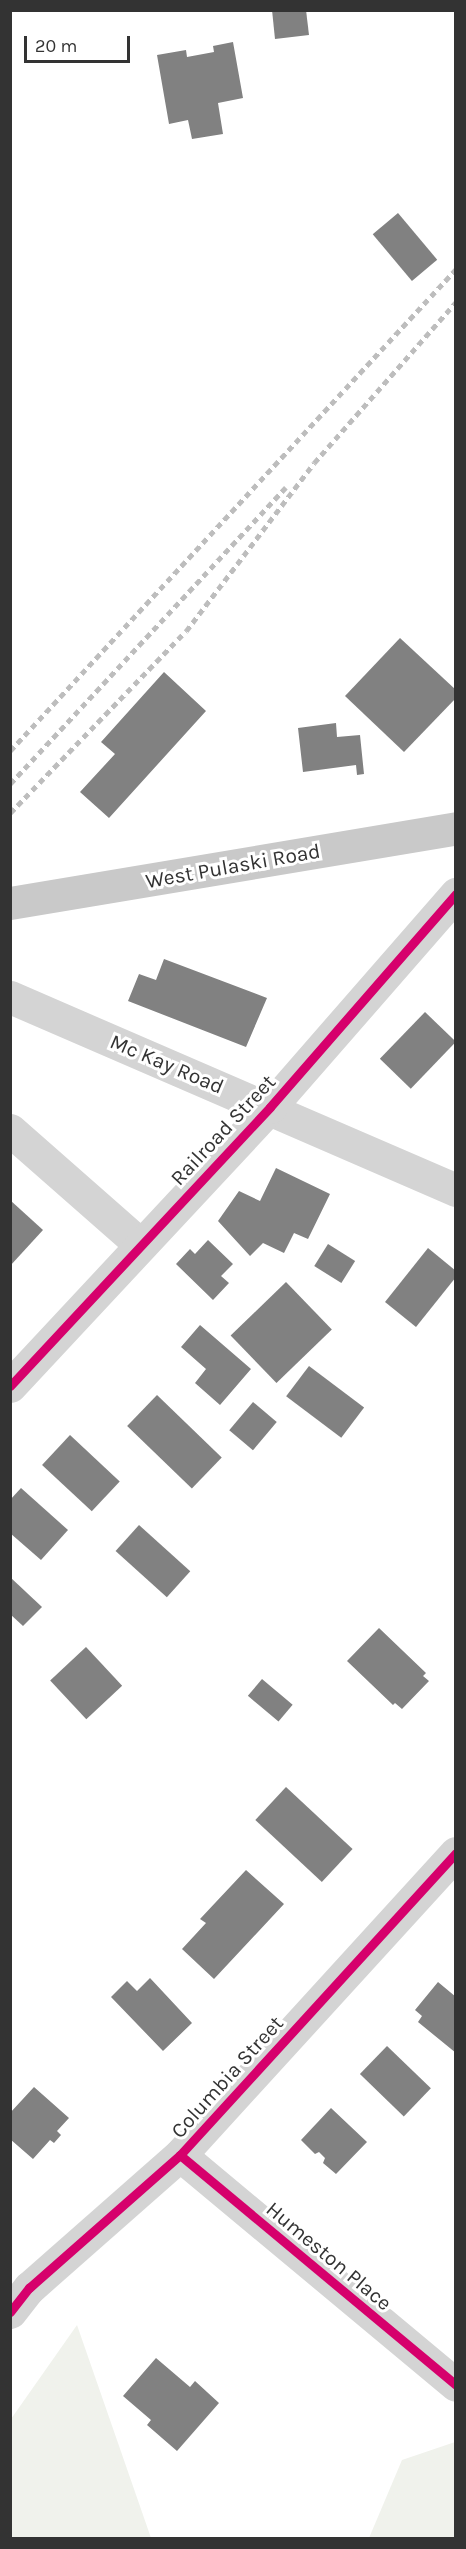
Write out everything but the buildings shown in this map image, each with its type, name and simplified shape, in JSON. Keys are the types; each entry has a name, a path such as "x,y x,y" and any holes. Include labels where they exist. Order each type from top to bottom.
{"main road":[{"name":"West Pulaski Road","path":"10,903 456,828"}],"street":[{"name":"Railroad Street","path":"10,1386 270,1107 456,894"},
{"name":"Mc Kay Road","path":"10,997 270,1107 456,1190"},
{"path":"10,1130 141,1245"},
{"name":"Columbia Street","path":"10,2312 30,2288 180,2155 456,1853"},
{"name":"Humeston Place","path":"180,2155 456,2385"}],"shaded area":[{"path":"77,2325 151,2538 11,2538 11,2419"},
{"path":"455,2442 455,2538 369,2538 402,2460"}],"railway":[{"path":"10,751 456,269"},
{"path":"10,813 186,631 314,463 456,302"},
{"path":"10,784 286,487"}],"cycle path":[{"path":"10,1386 270,1107 456,894"},
{"path":"10,2312 29,2288 180,2155 456,1853"},
{"path":"180,2155 456,2385"}]}
